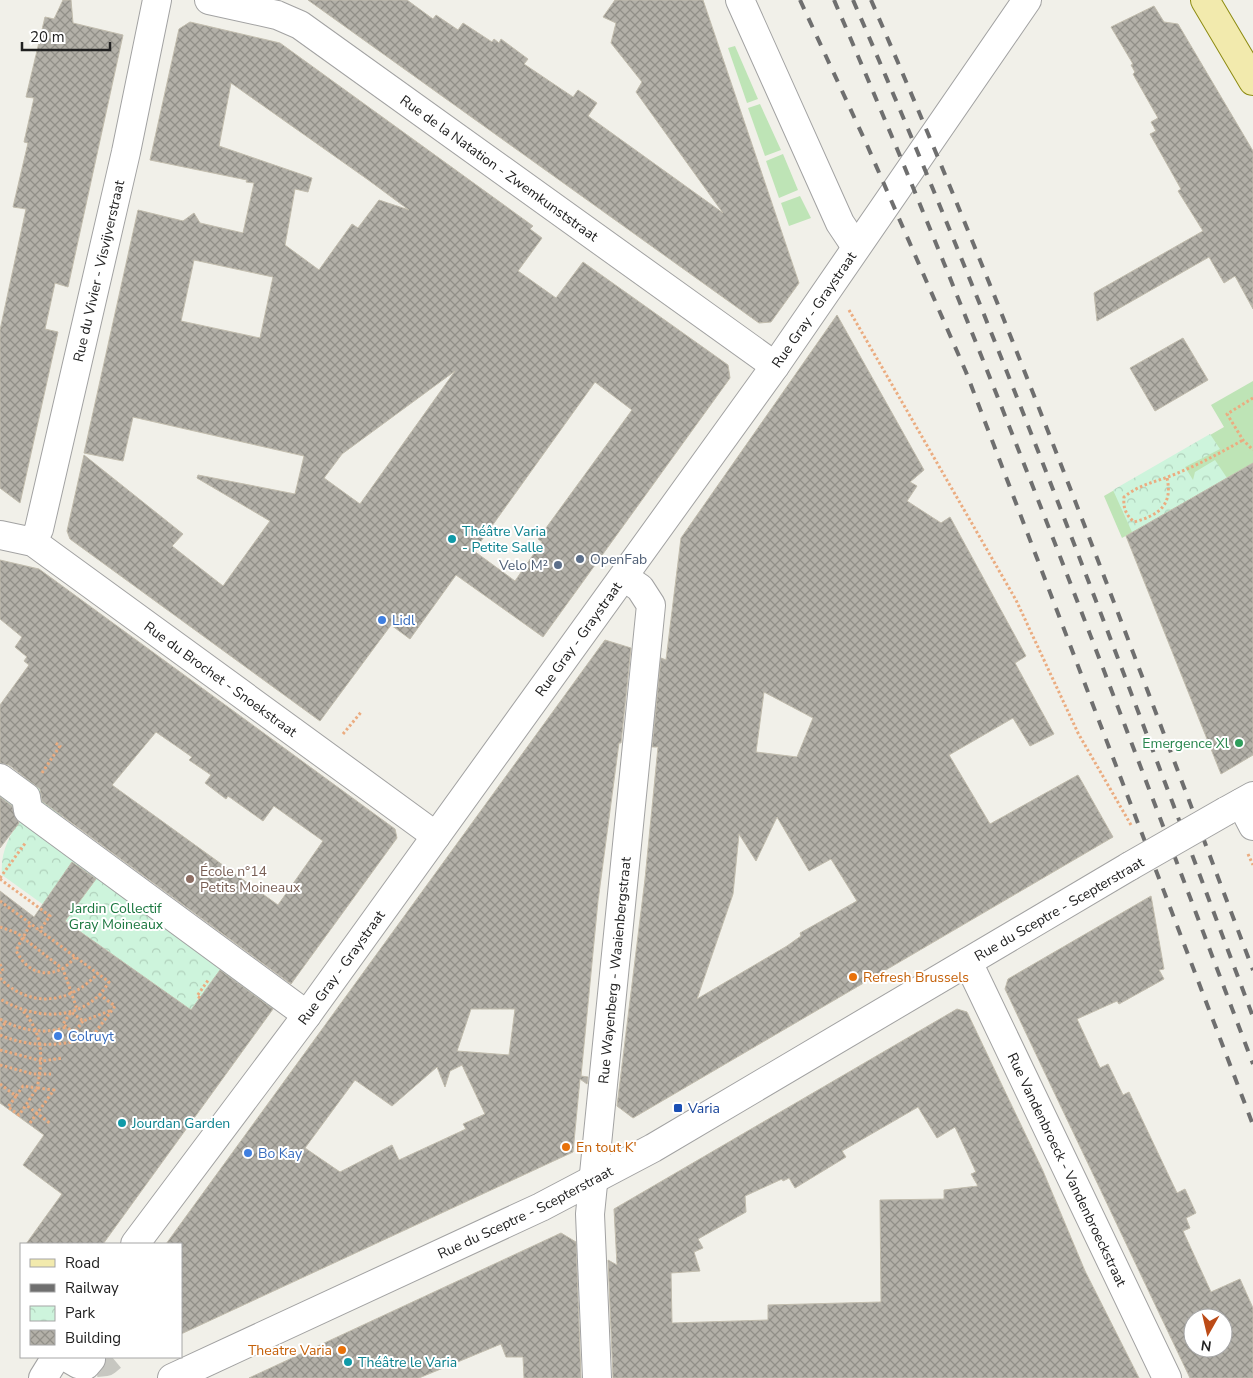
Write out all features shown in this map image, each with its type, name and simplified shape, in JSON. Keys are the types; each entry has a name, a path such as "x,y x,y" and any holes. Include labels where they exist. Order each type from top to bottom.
{"main road":[{"path":"1205,0 1253,81"}],"street":[{"name":"Rue du Vivier - Visvijverstraat","path":"33,542 39,529 126,152 157,0"},
{"name":"Rue de la Natation - Zwemkunststraat","path":"209,0 277,15 300,25 775,366"},
{"path":"740,0 840,224 856,247"},
{"name":"Rue Gray - Graystraat","path":"136,1243 307,1015 624,577 775,366 1027,0"},
{"name":"Rue du Brochet - Snoekstraat","path":"0,535 33,542 436,836"},
{"name":"Rue Wayenberg - Waaienbergstraat","path":"597,1378 590,1214 651,605 640,588 624,577"},
{"path":"0,778 26,797 28,810 307,1015"},
{"name":"Rue du Sceptre - Scepterstraat","path":"172,1378 542,1207 653,1148 1130,866 1246,807"},
{"name":"Rue Vandenbroeck - Vandenbroeckstraat","path":"968,962 1167,1378"},
{"path":"43,1378 55,1358"}],"path":[{"path":"833,281 1016,600 1078,732 1131,825"},
{"path":"1253,398 1227,414 1243,440 1253,450"},
{"path":"1167,478 1169,488 1168,500 1161,510 1146,519 1134,522 1127,516 1123,505 1124,496 1149,482 1167,478 1206,461 1243,440"},
{"path":"49,763 60,746 54,742"},
{"path":"39,931 50,916 0,879 42,820"},
{"path":"0,902 109,982 100,994 71,1012 46,1015 22,1010 0,1001"},
{"path":"30,924 16,950 20,959 27,966 43,973 63,969 75,957"},
{"path":"0,927 22,937 63,969 77,1009"},
{"path":"0,964 3,970 0,973"},
{"path":"0,978 14,990 31,998 54,1000 71,995 82,988 98,973"},
{"path":"0,1035 15,1041 41,1045 56,1045 91,1038 115,1006 100,994"},
{"path":"22,1010 36,1030 41,1045 42,1061 37,1088 26,1105 19,1114 8,1107 22,1086 37,1088 54,1090 30,1123"},
{"path":"71,1012 63,1024 74,1033 83,1022 112,1010"},
{"path":"71,1012 83,1022"},
{"path":"0,1019 36,1030 66,1027"},
{"path":"0,1029 6,1022"},
{"path":"0,1050 42,1061 63,1058"},
{"path":"0,1065 40,1074 52,1074"},
{"path":"0,1084 16,1096"},
{"path":"26,1105 51,1124"}],"green space":[{"path":"735,46 758,99 747,103 728,48"},
{"path":"760,104 781,150 765,156 748,108"},
{"path":"783,154 798,190 779,198 766,161"},
{"path":"800,196 811,218 789,226 781,203"},
{"path":"1253,381 1253,463 1122,538 1104,496 1224,427 1211,405"},
{"path":"1210,434 1220,449 1185,467 1193,480 1195,472 1215,460 1227,478 1132,532 1113,490"},
{"name":"Jardin Collectif Gray Moineaux","path":"64,728 62,815 60,819 288,988 244,1049 2,875 2,859 6,845 22,818 0,802 0,762 26,781"}],"building":[{"path":"63,0 71,0 73,23 123,35 68,287 55,283 45,329 58,332 20,503 0,488 0,330 26,209 13,207 28,143 24,142 34,98 26,97 45,17 54,19"},
{"path":"308,0 407,0 433,19 436,15 458,30 463,23 492,42 494,39 499,43 501,39 528,59 524,64 573,97 578,90 597,103 588,116 723,213 636,92 642,82 611,43 616,23 603,17 615,0 703,0 799,283 771,322 759,323"},
{"path":"1154,6 1164,22 1178,24 1253,151 1253,309 1235,276 1224,283 1209,257 1097,321 1094,293 1203,231 1178,191 1181,189 1150,134 1156,131 1151,122 1158,118 1133,74 1135,72 1131,65 1133,64 1111,27"},
{"path":"190,22 280,43 533,226 530,229 542,238 518,271 556,298 583,262 728,365 730,378 543,637 456,575 410,639 391,625 320,721 70,539 67,531 84,455 183,534 172,546 223,586 270,521 197,478 198,475 295,494 304,456 133,417 123,461 84,453 138,210 183,221 194,213 200,223 243,233 254,183 150,160 179,29","holes":["231,83 409,210 379,200 358,228 352,224 319,270 285,245 295,189 308,192 312,178 219,146","194,260 273,277 260,338 181,321","455,371 360,504 324,478 342,454","595,382 632,410 538,539 542,542 515,581 474,551"]},
{"path":"837,315 924,470 910,482 917,486 907,501 941,523 950,517 1026,656 1015,663 1054,734 1030,746 1013,718 949,755 990,824 1078,775 1113,837 633,1118 617,1106 645,879 658,747 652,747 661,658 666,660 681,538","holes":["764,692 813,718 797,757 756,752","777,817 809,871 831,859 857,901 800,933 801,936 787,946 697,999 733,894 739,834 756,861"]},
{"path":"1183,338 1208,380 1155,411 1130,368"},
{"path":"1253,463 1253,755 1221,774 1126,536"},
{"path":"0,560 39,569 395,829 397,838 291,984 42,801 40,789 9,765 0,763 0,705 29,665 24,661 27,657 15,647 22,637 0,619","holes":["156,732 192,757 189,760 211,775 205,783 226,799 228,796 263,821 274,806 323,841 278,905 112,785"]},
{"path":"605,640 631,648 621,743 619,743 598,901 581,1076 588,1077 587,1084 580,1079 573,1152 182,1334 182,1243 167,1243","holes":["471,1009 515,1009 509,1055 457,1051","462,1065 485,1114 463,1124 466,1129 399,1160 392,1145 340,1172 305,1148 355,1080 392,1106 437,1067 445,1087 450,1071"]},
{"path":"0,797 12,806 19,823 0,848"},
{"path":"72,862 96,879 65,921 191,1010 220,970 273,1009 104,1243 27,1243 62,1194 23,1165 44,1135 0,1103 0,891 34,917"},
{"path":"1151,896 1164,969 1159,970 1164,979 1119,1004 1117,1001 1077,1019 1100,1068 1108,1064 1123,1095 1129,1092 1177,1193 1185,1189 1196,1213 1186,1218 1190,1228 1183,1231 1211,1292 1240,1279 1253,1308 1253,1378 1190,1378 1005,989 1008,979"},
{"path":"957,1009 967,1012 1043,1171 1085,1271 1139,1378 613,1378 608,1260 617,1265 614,1209","holes":["918,1107 937,1138 955,1127 976,1172 971,1174 978,1186 944,1190 944,1199 880,1200 881,1302 768,1305 768,1320 672,1323 671,1273 700,1271 694,1252 703,1248 698,1239 746,1212 745,1196 782,1179 783,1181 789,1178 795,1188 846,1157 842,1151"]},
{"path":"561,1233 576,1242 581,1378 524,1378 523,1357 506,1357 501,1344 419,1378 249,1378"}],"tunnel":[{"path":"96,1363 106,1362 111,1358"}],"railway":[{"path":"800,0 867,145 966,372 1253,1125"},
{"path":"834,0 944,264 1050,529 1253,1064"},
{"path":"853,0 907,126 1010,379 1253,1017"},
{"path":"871,0 1021,361 1253,970"}],"place":[{"name":"Théâtre Varia - Petite Salle","path":"452,539"},
{"name":"OpenFab","path":"580,559"},
{"name":"Velo M²","path":"558,565"},
{"name":"Lidl","path":"382,620"},
{"name":"Emergence Xl","path":"1239,743"},
{"name":"École n°14 Petits Moineaux","path":"190,879"},
{"name":"Refresh Brussels","path":"853,977"},
{"name":"Colruyt","path":"58,1036"},
{"name":"Varia","path":"678,1108"},
{"name":"Jourdan Garden","path":"122,1123"},
{"name":"En tout K'","path":"566,1147"},
{"name":"Bo Kay","path":"248,1153"},
{"name":"Theatre Varia","path":"342,1350"},
{"name":"Théâtre le Varia","path":"348,1362"}]}
